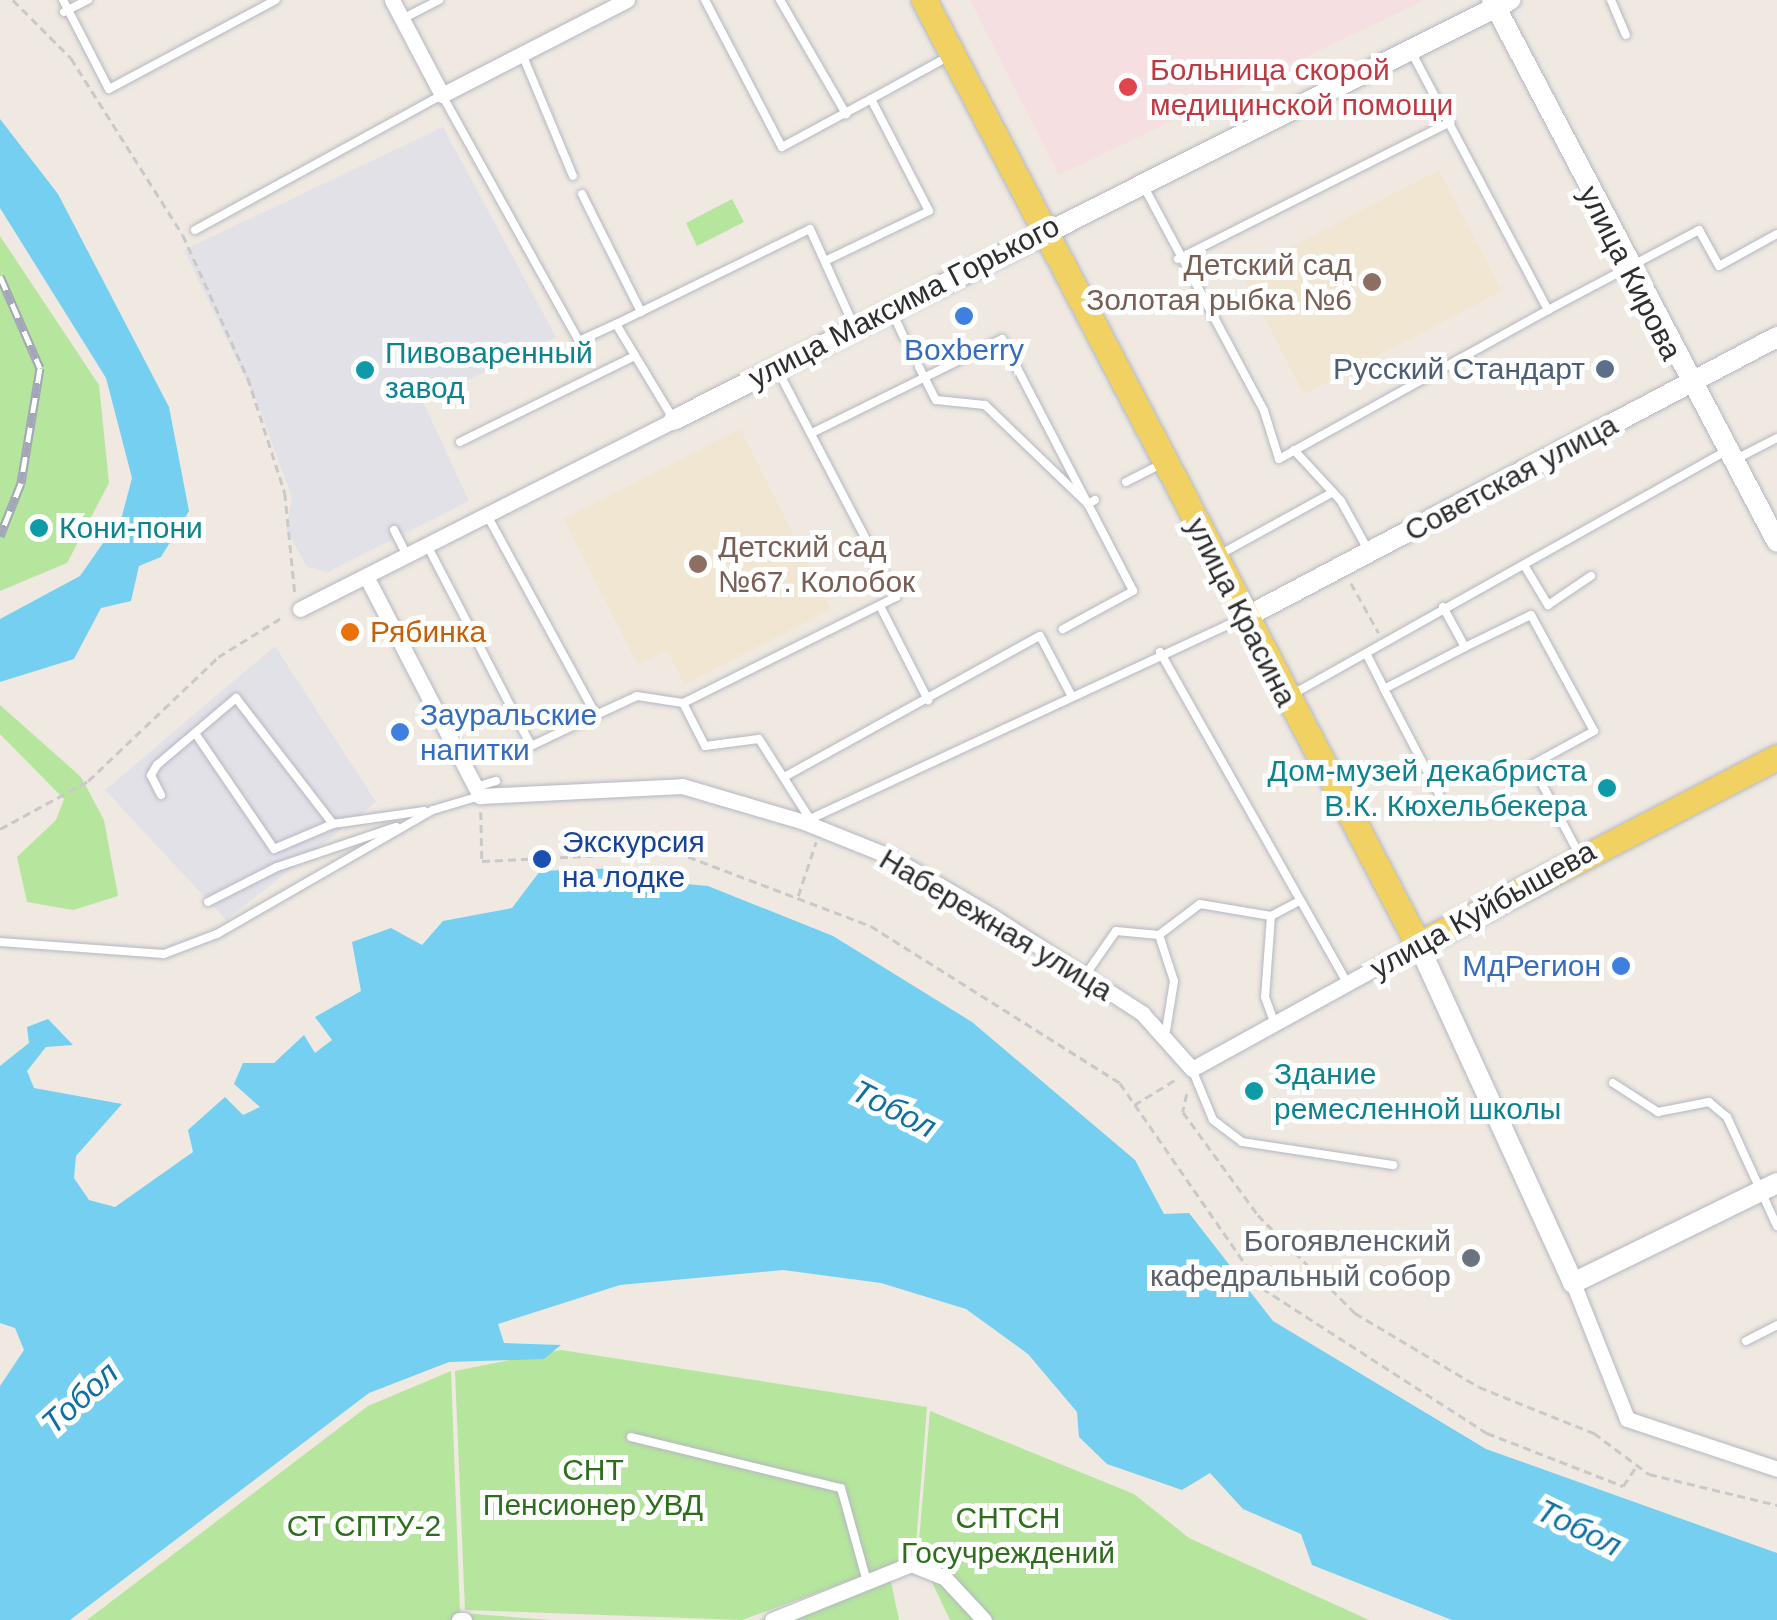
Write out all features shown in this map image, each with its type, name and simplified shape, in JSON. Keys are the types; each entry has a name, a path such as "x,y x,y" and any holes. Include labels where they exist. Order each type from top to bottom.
{"main road":[{"name":"улица Красина","path":"924,0 1284,698 1418,944"},
{"name":"улица Куйбышева","path":"1418,944 1580,856 1680,815 1777,757"}],"street":[{"path":"392,0 442,95 627,0"},
{"name":"улица Максима Горького","path":"300,609 776,367 893,314 1043,230 1412,52 1499,2"},
{"name":"улица Кирова","path":"1499,2 1686,384 1777,542"},
{"name":"Советская улица","path":"1244,618 1777,337"},
{"path":"367,578 476,792"},
{"name":"Набережная улица","path":"476,792 682,786 811,824 890,857 1085,977 1166,1031 1192,1069"},
{"name":"улица Куйбышева","path":"1192,1069 1276,1027 1418,944"},
{"name":"улица Красина","path":"1418,944 1573,1284"},
{"path":"1769,1187 1573,1284 1627,1419 1777,1469"},
{"path":"772,1620 911,1564 945,1578 984,1620"}],"lane":[{"path":"63,0 64,12 109,89 276,0"},
{"path":"64,12 88,0"},
{"path":"402,19 440,0"},
{"path":"705,0 782,146 952,55"},
{"path":"780,0 846,114"},
{"path":"1611,0 1626,35"},
{"path":"1412,52 1548,310"},
{"path":"522,54 573,176"},
{"path":"195,230 442,95 579,341 810,229 857,332"},
{"path":"825,260 929,211 872,99"},
{"path":"1178,260 1450,122"},
{"path":"1141,181 1178,260 1199,282 1279,459 1699,230 1719,266 1777,234"},
{"path":"582,194 641,312"},
{"path":"893,314 904,338"},
{"path":"616,324 674,420"},
{"path":"812,433 1002,339 1092,502 1133,591 1062,628"},
{"path":"460,442 635,356"},
{"path":"427,545 531,746 637,696 682,703 880,606 896,597 776,367"},
{"path":"919,367 936,400 984,406 1092,502"},
{"path":"1284,698 1368,655 1383,639 1729,456 1777,438"},
{"path":"1294,450 1333,492 1370,554"},
{"path":"1126,482 1164,463"},
{"path":"1213,559 1333,492"},
{"path":"486,516 596,714"},
{"path":"394,530 406,556"},
{"path":"1524,565 1548,605 1591,576"},
{"path":"880,606 928,700"},
{"path":"1444,607 1466,648"},
{"path":"1384,689 1532,615 1594,731 1532,764 1580,856"},
{"path":"682,703 705,746 759,739 786,776 811,824 1070,694 1244,618"},
{"path":"786,776 1040,636 1070,694"},
{"path":"1160,652 1297,902 1348,984"},
{"path":"1368,655 1439,794"},
{"path":"161,795 150,775 236,698 333,824"},
{"path":"195,733 274,849 333,824 434,810"},
{"path":"0,942 98,956 164,954 217,934 405,825 496,781"},
{"path":"208,902 277,867 405,825"},
{"path":"1085,977 1116,931 1159,935 1200,904 1271,916 1297,902"},
{"path":"1271,916 1266,997 1276,1027"},
{"path":"1159,935 1174,981 1166,1031"},
{"path":"1192,1069 1213,1120 1242,1142 1393,1165"},
{"path":"1613,1083 1658,1112 1708,1102 1727,1117 1769,1187 1777,1226"},
{"path":"1746,1341 1777,1325"},
{"path":"631,1437 841,1488 866,1582"}],"path":[{"path":"0,829 88,781 246,634 300,609 285,493 248,378 183,235 72,58 13,0"},
{"path":"1343,568 1383,639"},
{"path":"476,792 482,861 676,852 871,926 1120,1083 1262,1288 1487,1433 1623,1486 1637,1465"},
{"path":"798,898 811,824"},
{"path":"1134,1104 1192,1069"},
{"path":"1192,1069 1183,1112 1296,1262 1355,1313 1448,1368 1594,1432 1637,1465 1777,1504"}],"shaded area":[{"name":"Больница скорой медицинской помощи","path":"970,0 1425,0 1059,175"},
{"name":"Пивоваренный завод","path":"443,127 556,337 423,402 469,501 328,572 307,567 286,529 292,498 259,407 184,250"},
{"name":"Детский сад Золотая рыбка №6","path":"1439,170 1502,291 1304,394 1241,273"},
{"name":"Детский сад №67. Колобок","path":"740,429 831,609 684,684 667,650 638,665 564,519"},
{"path":"275,646 376,802 226,920 105,790"}],"green space":[{"path":"732,199 744,222 697,246 686,223"},
{"path":"0,236 99,385 109,483 67,563 0,591"},
{"path":"0,705 81,777 104,820 118,896 73,910 27,902 17,857 56,820 64,799 0,734"},
{"name":"СНТ Пенсионер УВД","path":"561,1350 927,1407 915,1557 742,1620 465,1610 455,1371"},
{"name":"СТ СПТУ-2","path":"451,1371 460,1613 552,1620 87,1620 368,1406"},
{"name":"СНТСН Госучреждений","path":"930,1411 1134,1494 1189,1538 1369,1620 950,1620 918,1553"},
{"path":"890,1577 899,1620 759,1620"}],"water":[{"path":"0,119 58,194 169,407 189,511 161,557 139,566 131,601 101,608 74,659 0,682 0,619 80,576 122,516 132,478 106,378 0,208"},
{"name":"Тобол","path":"623,868 632,879 708,886 833,936 972,1022 1135,1160 1164,1214 1189,1213 1273,1321 1486,1449 1777,1553 1777,1620 1452,1620 1312,1565 1301,1534 1243,1509 1210,1473 1182,1490 1107,1464 1079,1437 1077,1412 1028,1354 966,1309 881,1283 783,1270 620,1285 498,1324 504,1343 561,1345 544,1359 449,1362 369,1393 70,1620 0,1620 0,1386 24,1350 15,1328 0,1323 0,1066 29,1043 27,1027 48,1019 73,1045 46,1047 27,1071 34,1088 122,1104 76,1156 74,1178 89,1200 115,1207 193,1152 188,1130 225,1097 243,1115 260,1107 234,1084 243,1063 274,1063 304,1035 315,1053 332,1040 315,1017 361,991 352,942 391,928 422,945 443,921 512,908 540,871"}],"railway":[{"path":"0,276 40,368 21,483 0,536"}],"place":[{"name":"Больница скорой медицинской помощи","path":"1128,87"},
{"name":"Детский сад Золотая рыбка №6","path":"1372,282"},
{"name":"Boxberry","path":"964,316"},
{"name":"Русский Стандарт","path":"1605,369"},
{"name":"Пивоваренный завод","path":"365,370"},
{"name":"Кони-пони","path":"39,528"},
{"name":"Детский сад №67. Колобок","path":"698,564"},
{"name":"Рябинка","path":"350,632"},
{"name":"Зауральские напитки","path":"400,732"},
{"name":"Дом-музей декабриста В.К. Кюхельбекера","path":"1607,788"},
{"name":"Экскурсия на лодке","path":"542,859"},
{"name":"МдРегион","path":"1621,966"},
{"name":"Здание ремесленной школы","path":"1254,1091"},
{"name":"Богоявленский кафедральный собор","path":"1471,1258"}]}
